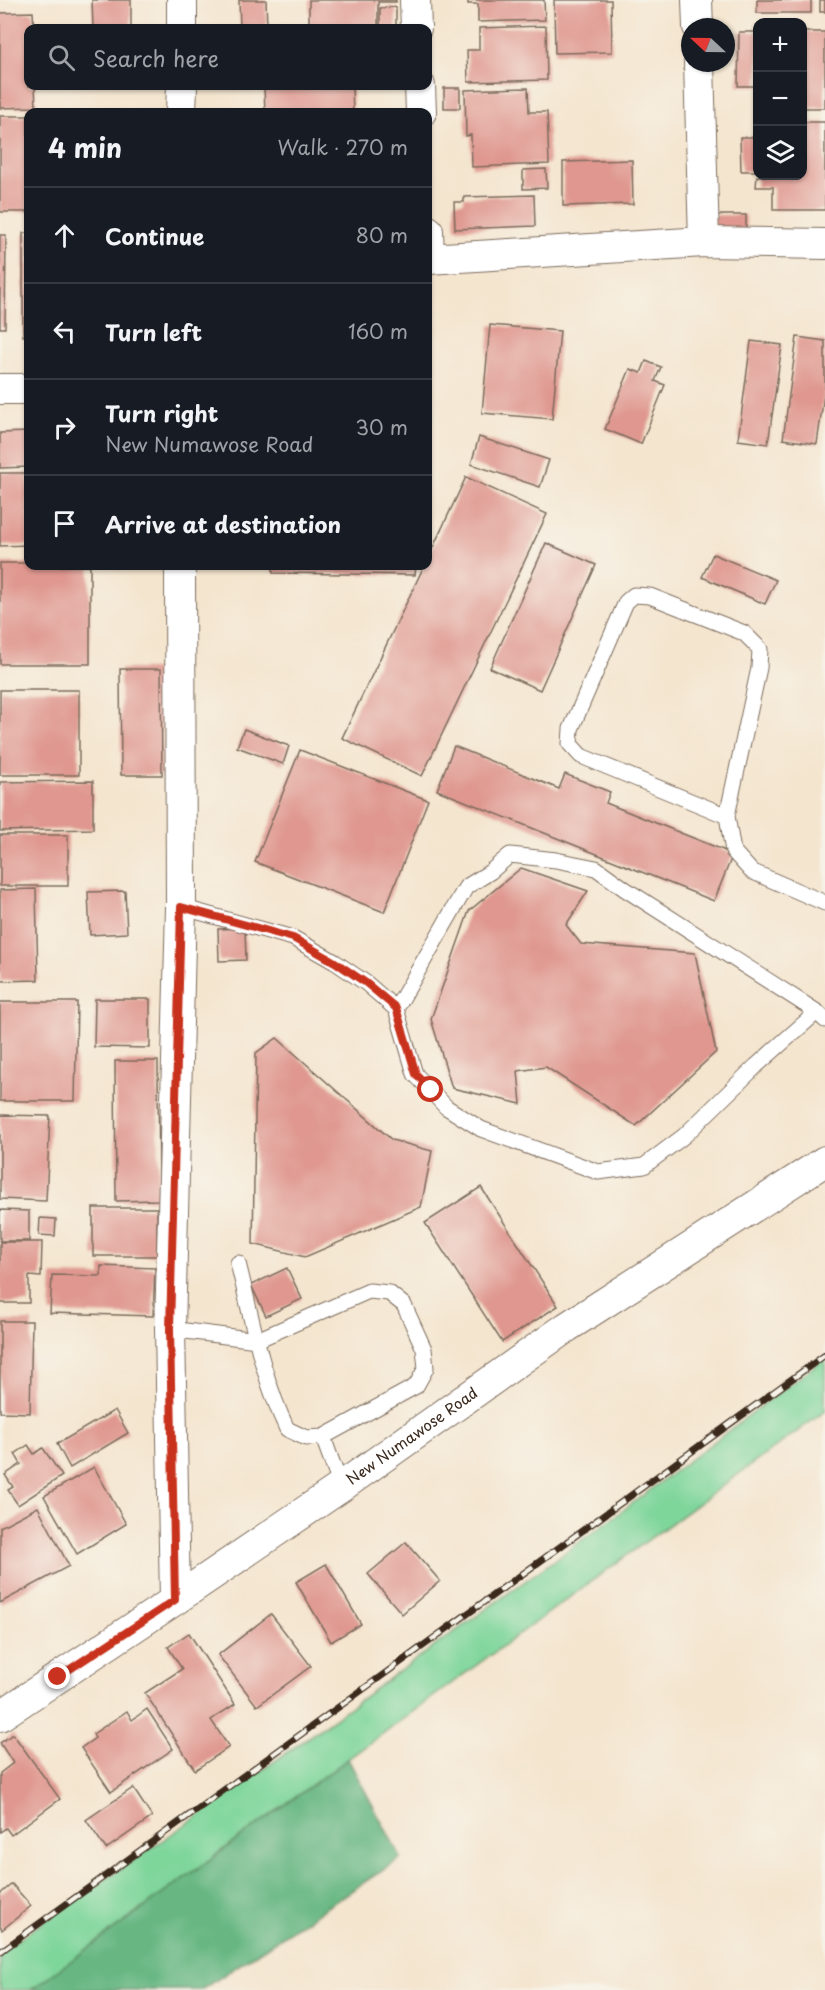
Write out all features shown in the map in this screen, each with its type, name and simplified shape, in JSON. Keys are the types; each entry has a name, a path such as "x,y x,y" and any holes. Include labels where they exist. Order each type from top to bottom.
{"street":[{"path":"182,0 182,24"},
{"path":"415,0 416,24"},
{"path":"697,0 698,18"},
{"path":"699,72 704,242"},
{"path":"182,90 182,108"},
{"path":"420,90 421,108"},
{"path":"432,250 704,242 825,244"},
{"path":"0,389 24,389"},
{"path":"175,1600 170,1329 181,907 180,570"},
{"name":"New Numawose Road","path":"0,1716 341,1487 567,1327 825,1161"}],"lane":[{"path":"727,816 581,756 570,744 571,729 626,602 634,595 650,596 744,633 760,649 759,668 727,816 733,851 751,872 825,903"},
{"path":"181,907 293,938 358,977 396,1008 416,1074 446,1107 482,1130 598,1172 644,1166 684,1136 756,1066 821,1016 596,868 556,860 510,855 490,872 466,887 396,1008"},
{"path":"170,1329 257,1340 369,1292 389,1293 404,1305 424,1349 426,1368 416,1386 322,1437 306,1438 287,1429 276,1407 257,1340 238,1263"},
{"path":"322,1437 341,1487"}],"green space":[{"path":"825,1358 825,1411 31,1990 0,1990 0,1952 211,1807 610,1520"},
{"path":"348,1759 401,1858 201,1990 31,1990"}],"building":[{"path":"92,0 131,0 131,24 93,24"},
{"path":"239,0 266,0 267,24 240,24"},
{"path":"309,0 396,0 396,2 378,2 378,24 309,24"},
{"path":"468,0 544,0 545,20 478,22 478,4 468,4"},
{"path":"554,0 611,0 612,52 555,53"},
{"path":"757,0 811,0 811,13 757,13"},
{"path":"820,0 825,0 825,12 820,12"},
{"path":"396,7 396,24 380,24 380,8"},
{"path":"33,12 34,24 24,24 24,90 35,90 36,107 0,108 0,13"},
{"path":"546,26 547,80 468,82 467,50 479,50 479,28"},
{"path":"739,32 753,32 753,86 738,86"},
{"path":"807,32 825,32 825,108 807,108"},
{"path":"444,88 460,88 460,108 444,108"},
{"path":"528,88 529,112 547,112 549,164 472,167 471,135 466,136 465,90"},
{"path":"264,90 352,90 353,108 265,108"},
{"path":"0,116 24,116 24,212 0,212"},
{"path":"807,122 825,122 825,210 773,210 773,187 756,187 757,180 807,180"},
{"path":"740,137 753,137 753,171 741,171"},
{"path":"632,160 633,204 563,206 563,162"},
{"path":"546,169 547,188 523,189 523,170"},
{"path":"534,195 535,226 455,229 454,202 464,202 464,197"},
{"path":"714,215 746,215 746,232 714,231"},
{"path":"23,233 24,233 24,336"},
{"path":"0,235 6,235 5,328 0,328"},
{"path":"490,325 560,331 552,419 482,413"},
{"path":"797,337 825,341 825,388 817,444 783,439"},
{"path":"751,341 782,345 768,444 738,440"},
{"path":"646,361 661,367 655,381 665,385 641,444 605,429 630,369 641,373"},
{"path":"24,432 24,467 0,468 0,433"},
{"path":"479,437 549,460 540,487 471,464"},
{"path":"0,473 24,473 24,545 0,546"},
{"path":"466,477 547,514 422,776 342,738 422,570 432,570 432,549"},
{"path":"546,543 596,565 540,690 490,668"},
{"path":"713,554 776,580 765,604 702,577"},
{"path":"0,563 24,563 24,570 90,570 90,664 0,664"},
{"path":"273,570 416,570 415,575 273,573"},
{"path":"120,669 161,669 162,775 121,775"},
{"path":"0,690 79,690 79,775 0,775"},
{"path":"244,729 289,746 283,764 237,747"},
{"path":"454,746 559,789 565,774 610,792 606,803 733,854 714,901 437,790"},
{"path":"300,750 428,800 384,912 255,862"},
{"path":"93,781 93,829 0,831 0,782"},
{"path":"0,835 68,835 68,886 0,886"},
{"path":"521,868 588,891 566,925 581,944 695,953 716,1052 636,1126 546,1067 518,1071 521,1104 452,1088 431,1019 469,911"},
{"path":"36,889 38,980 0,981 0,890"},
{"path":"125,891 127,933 90,935 88,892"},
{"path":"245,928 246,960 219,961 218,929"},
{"path":"95,999 150,999 150,1048 94,1047"},
{"path":"0,1002 77,1002 75,1101 0,1101"},
{"path":"277,1038 392,1140 432,1151 421,1207 305,1257 253,1244 256,1053"},
{"path":"115,1061 158,1061 159,1200 116,1201"},
{"path":"0,1115 50,1116 46,1201 0,1199"},
{"path":"481,1187 558,1306 502,1342 425,1223"},
{"path":"93,1208 157,1208 157,1256 93,1256"},
{"path":"0,1210 29,1211 29,1241 0,1241"},
{"path":"40,1218 56,1219 55,1236 39,1235"},
{"path":"0,1242 42,1242 41,1277 29,1276 29,1303 0,1303"},
{"path":"101,1266 155,1268 153,1316 50,1313 52,1275 101,1276"},
{"path":"287,1268 302,1299 266,1316 251,1285"},
{"path":"0,1321 32,1321 30,1413 0,1412"},
{"path":"115,1410 128,1433 70,1468 57,1444"},
{"path":"28,1445 34,1454 43,1448 62,1476 18,1505 8,1490 13,1487 5,1475 21,1464 15,1454"},
{"path":"94,1467 126,1524 77,1554 44,1496"},
{"path":"38,1507 69,1566 0,1603 0,1527"},
{"path":"406,1542 440,1581 402,1614 368,1574"},
{"path":"326,1564 361,1624 331,1642 296,1582"},
{"path":"271,1614 311,1666 257,1706 218,1655"},
{"path":"189,1633 235,1704 211,1720 229,1747 195,1770 145,1693 182,1669 168,1647"},
{"path":"147,1709 173,1749 111,1792 81,1748 95,1738 93,1734 127,1711 132,1720"},
{"path":"13,1734 60,1799 11,1835 6,1828 0,1832 0,1773 13,1763 0,1743"},
{"path":"133,1788 152,1817 106,1849 86,1820"},
{"path":"12,1884 31,1906 2,1930 0,1927 0,1894"}],"railway":[{"path":"0,1952 825,1355"}],"route":[{"path":"58,1677 175,1600 170,1329 181,907 293,938 366,983 396,1008 416,1074 431,1090"}]}
